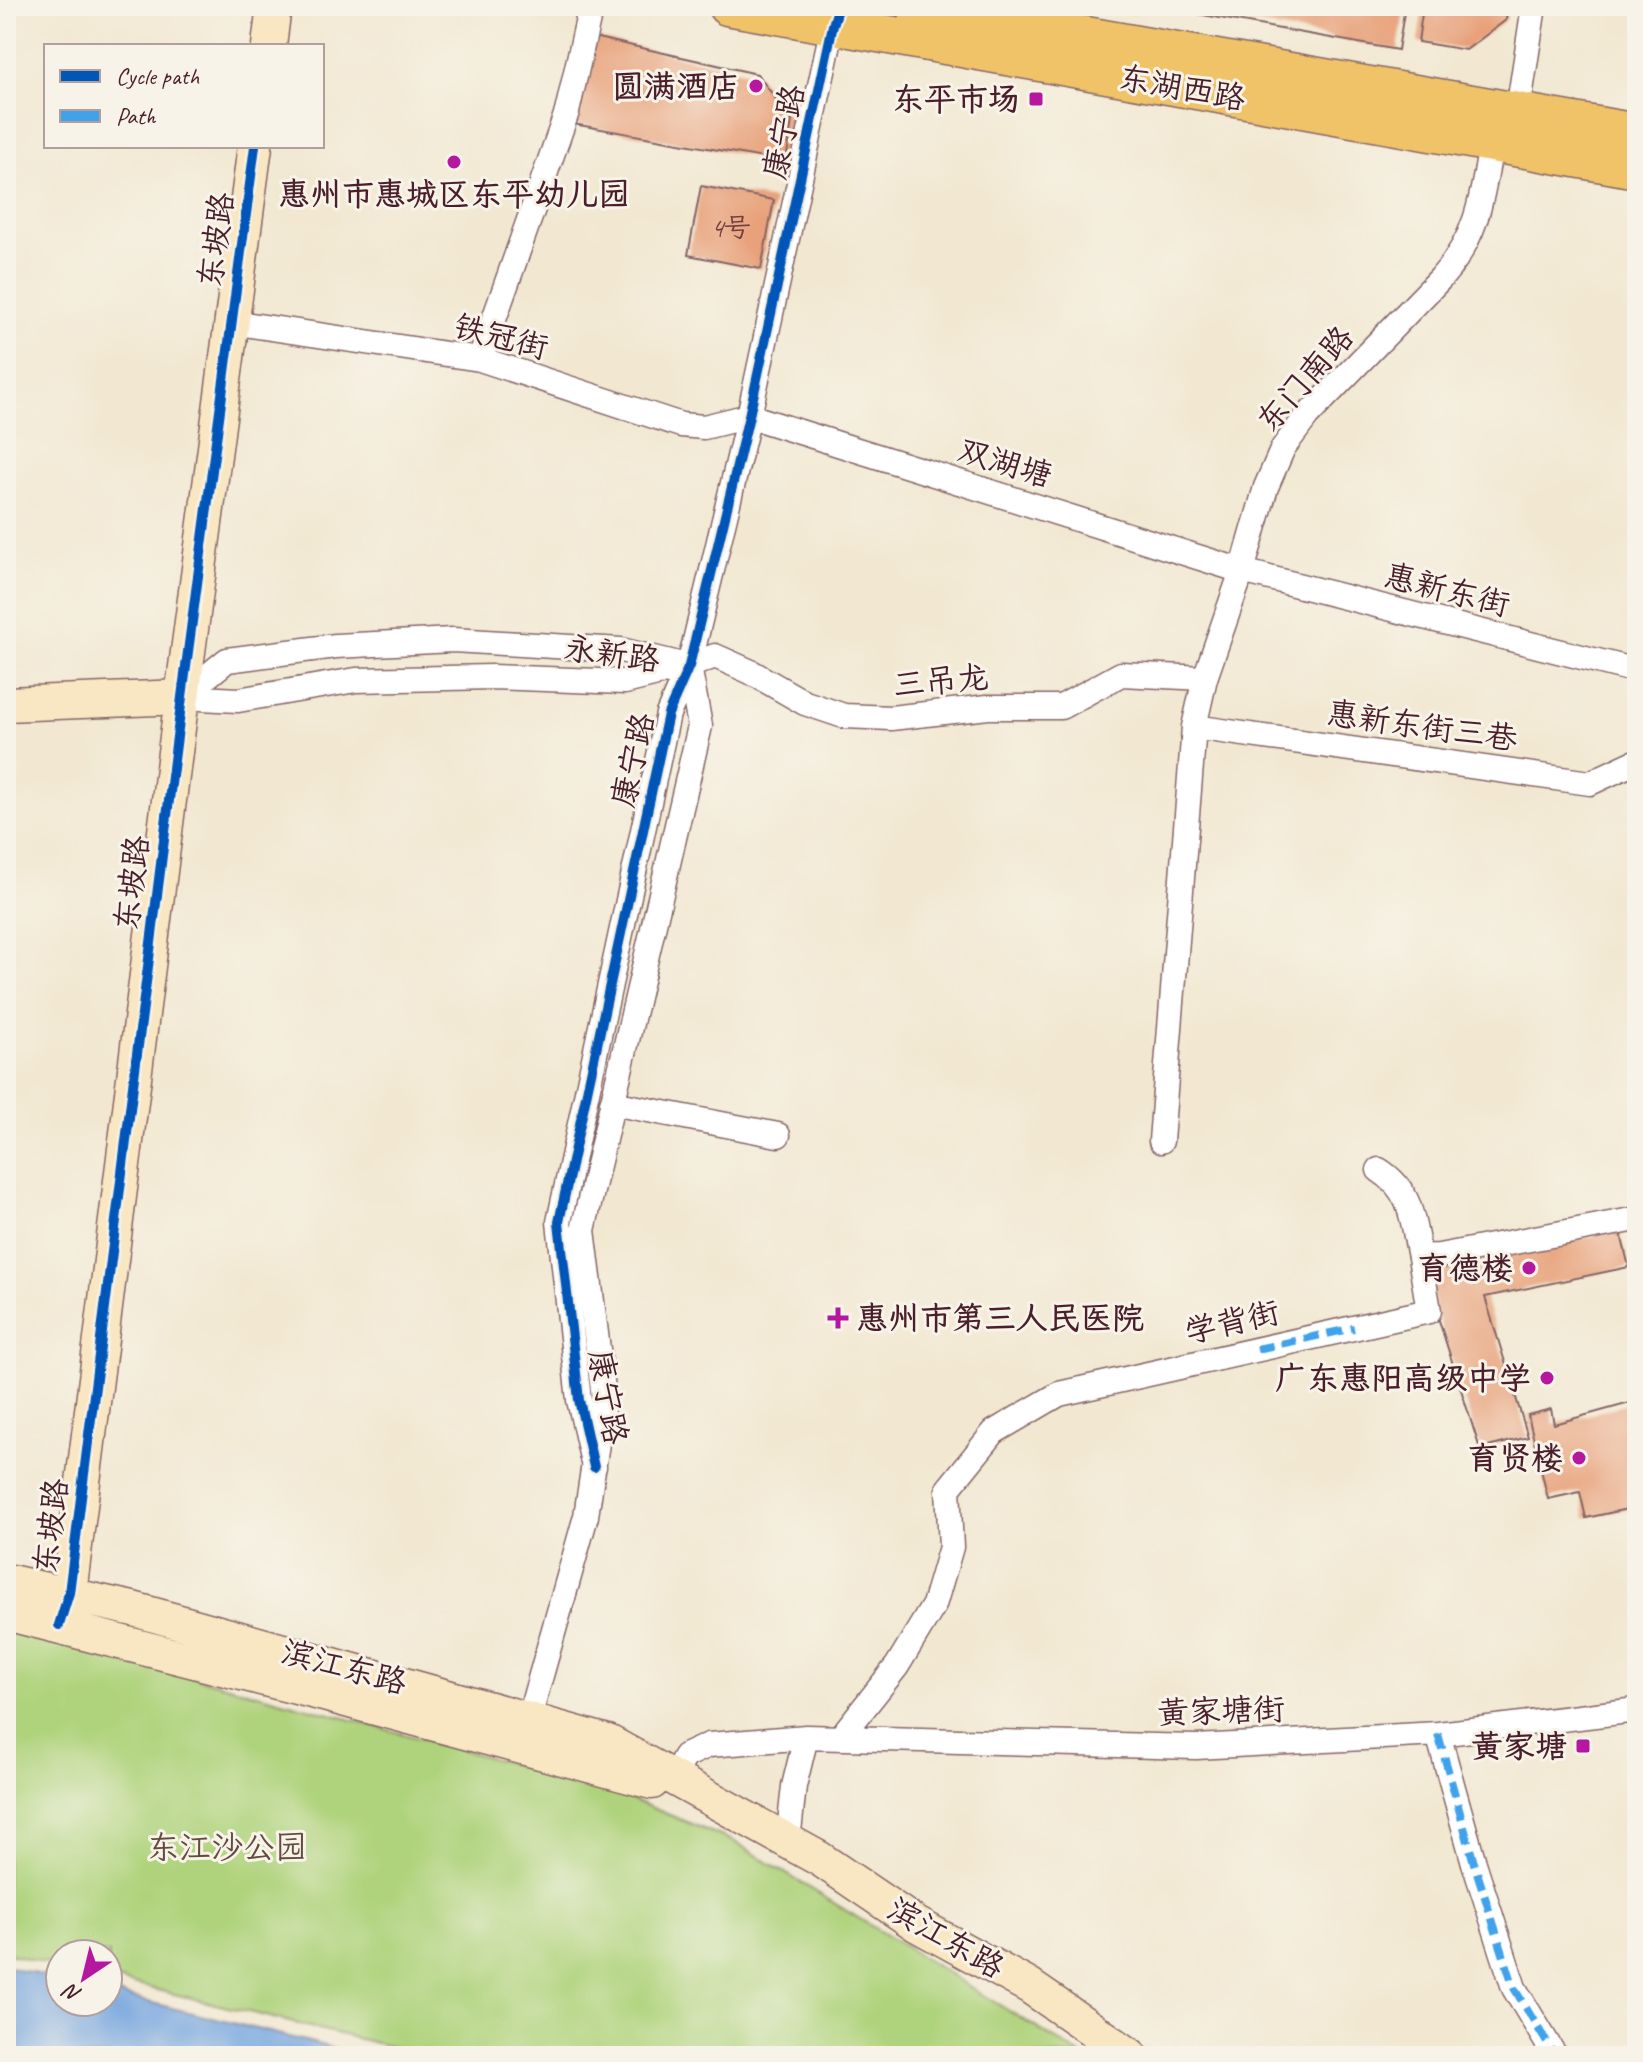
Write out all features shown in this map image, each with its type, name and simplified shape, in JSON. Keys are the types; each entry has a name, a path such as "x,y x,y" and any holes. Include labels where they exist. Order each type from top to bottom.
{"main road":[{"path":"269,44 274,6"},
{"name":"东湖西路","path":"727,6 836,16 1491,144 1637,169"},
{"name":"东湖西路","path":"916,6 1637,133"},
{"name":"东坡路","path":"64,1609 255,148"},
{"name":"永新路","path":"6,704 182,697"},
{"name":"滨江东路","path":"6,1581 64,1609 650,1782 673,1778"},
{"name":"滨江东路","path":"6,1613 64,1609 529,1718 608,1742 820,1859 916,1924 1029,1986 1131,2056"}],"street":[{"path":"480,359 567,112 591,6"},
{"path":"1518,111 1534,6"},
{"name":"康宁路","path":"594,1467 579,1400 559,1222 668,714 689,666 749,416 836,16"},
{"name":"东门南路","path":"1161,1141 1194,727 1205,678 1242,571 1266,487 1290,437 1315,407 1441,278 1466,246 1478,214 1491,144"},
{"name":"铁冠街","path":"231,322 480,359 681,425 704,427 749,416"},
{"name":"双湖塘","path":"749,416 1242,571"},
{"name":"惠新东街","path":"1242,571 1637,671"},
{"name":"永新路","path":"182,697 227,660 336,646 469,641 621,650 689,666"},
{"name":"三吊龙","path":"689,666 715,656 751,672 805,703 844,716 891,718 988,707 1061,707 1121,674 1205,678"},
{"name":"康宁路","path":"529,1718 586,1516 594,1467 604,1397 583,1230 700,726 689,666"},
{"name":"永新路","path":"182,697 238,700 356,680 492,677 625,682 689,666"},
{"name":"惠新东街三巷","path":"1194,727 1590,783 1637,761"},
{"path":"612,1103 778,1135"},
{"path":"1379,1170 1393,1180 1408,1199 1420,1257 1637,1219"},
{"name":"学背街","path":"840,1738 897,1666 934,1605 951,1547 948,1489 994,1432 1059,1394 1429,1311 1420,1257"},
{"name":"黄家塘街","path":"673,1778 685,1756 709,1745 806,1737 1196,1747 1438,1734 1637,1710"},
{"path":"1438,1734 1474,1863 1514,1988 1555,2056"},
{"path":"788,1841 794,1786 806,1737"}],"green space":[{"name":"东江沙公园","path":"6,1625 611,1791 735,1842 1082,2056 430,2056 124,1982 124,1938 44,1938 44,1963 6,1953"}],"water":[{"path":"6,1966 44,1976 44,2018 124,2018 124,1996 366,2056 6,2056"}],"building":[{"path":"1153,6 1405,6 1398,50"},
{"path":"1423,6 1508,6 1506,20 1466,50 1418,42"},
{"path":"593,37 757,74 792,120 786,162 573,124"},
{"path":"701,186 774,200 761,269 688,255"},
{"path":"1620,1230 1629,1267 1485,1297 1528,1437 1480,1449 1435,1308 1430,1269"},
{"name":"育贤楼","path":"1637,1401 1637,1522 1632,1508 1586,1518 1580,1492 1548,1499 1528,1415 1551,1409 1554,1424"}],"marked path":[{"path":"1257,1349 1354,1328"},
{"path":"1438,1734 1474,1863 1514,1988 1555,2056"}],"cycle path":[{"path":"594,1467 579,1400 559,1222 668,714 689,666 749,416 839,6"},
{"path":"59,1625 69,1593 255,148"}],"place":[{"name":"圆满酒店","path":"756,86"},
{"name":"东平市场","path":"1036,99"},
{"name":"惠州市惠城区东平幼儿园","path":"454,162"},
{"name":"育德楼","path":"1529,1268"},
{"name":"惠州市第三人民医院","path":"838,1318"},
{"name":"广东惠阳高级中学","path":"1547,1378"},
{"name":"育贤楼","path":"1579,1458"},
{"name":"黄家塘","path":"1583,1746"}]}
